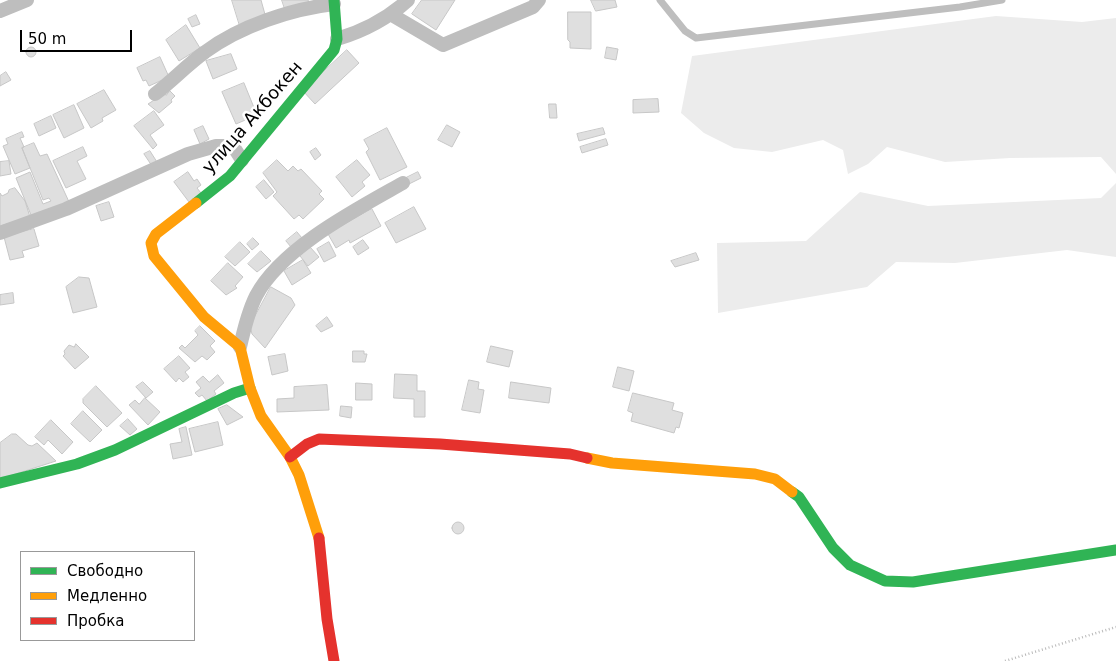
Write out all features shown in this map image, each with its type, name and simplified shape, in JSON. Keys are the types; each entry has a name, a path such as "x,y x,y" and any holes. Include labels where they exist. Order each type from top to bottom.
{"street":[{"path":"0,11 26,0"},
{"path":"155,94 204,52 229,36 256,24 334,2 337,39 359,33 392,15 408,0"},
{"path":"392,15 443,45 526,11 539,0"},
{"name":"улица Акбокен","path":"240,346 204,317 154,256 151,243 156,234 230,176 334,50 337,39"},
{"path":"0,233 66,209 188,154 207,148 233,146 242,160"},
{"path":"334,661 327,619 321,543 299,475 290,457 261,416 250,388 240,346 244,324 257,295 276,270 306,242 363,205 403,183"},
{"path":"0,483 77,464 115,450 234,393 250,388"},
{"path":"290,457 307,444 319,440 440,444 570,454 612,463 755,474 775,479 799,497 833,548 850,565 885,581 912,582 1116,550"}],"lane":[{"path":"660,0 685,31 696,38 960,7 1002,0"}],"path":[{"path":"1005,661 1116,627"}],"shaded area":[{"path":"996,16 1082,22 1116,18 1116,174 1101,157 1010,158 945,162 887,147 868,164 848,174 843,150 823,140 772,152 734,148 704,133 681,113 692,56"},
{"path":"1116,183 1116,257 1067,250 955,263 896,262 867,287 718,313 717,243 806,241 860,192 928,206 1101,198"}],"building":[{"path":"232,0 261,0 266,18 240,26"},
{"path":"282,0 308,0 309,2 285,9"},
{"path":"422,0 455,0 436,30 412,14"},
{"path":"591,0 615,0 617,7 596,11"},
{"path":"568,12 591,12 591,49 570,48 568,40"},
{"path":"196,15 200,24 192,27 188,19"},
{"path":"186,25 200,48 179,61 166,40"},
{"path":"29,47 33,47 36,52 35,56 29,57 26,54 26,50"},
{"path":"607,47 618,49 616,60 605,58"},
{"path":"347,50 359,63 315,104 303,91"},
{"path":"231,54 237,69 213,79 206,61"},
{"path":"160,57 169,77 149,86 146,80 143,81 137,68"},
{"path":"6,72 11,80 0,86 0,76"},
{"path":"244,83 257,115 236,124 222,92"},
{"path":"104,90 116,110 102,118 103,121 91,128 77,104"},
{"path":"170,91 175,96 171,100 172,102 159,113 148,104 165,93 166,95"},
{"path":"658,99 659,112 633,113 633,100"},
{"path":"549,104 556,104 557,118 550,118"},
{"path":"74,105 84,128 64,138 53,115"},
{"path":"154,111 164,125 150,135 157,145 153,149 134,126"},
{"path":"51,116 56,128 39,136 34,124"},
{"path":"447,125 460,132 452,147 438,140"},
{"path":"203,126 209,139 200,144 194,130"},
{"path":"387,128 407,167 380,180 366,152 369,149 364,140"},
{"path":"603,128 605,134 579,141 577,134"},
{"path":"22,132 24,137 20,138 24,147 22,148 30,168 15,174 3,146 8,144 6,139"},
{"path":"606,139 608,145 582,153 580,147"},
{"path":"34,143 40,156 47,154 70,204 33,220 16,178 30,172 43,204 51,201 49,198 43,200 22,148"},
{"path":"83,147 87,156 77,161 86,179 66,188 53,161"},
{"path":"316,148 321,155 315,160 310,152"},
{"path":"150,151 157,162 152,166 144,154"},
{"path":"277,160 288,171 293,166 298,171 301,169 322,191 319,194 324,199 303,219 299,215 294,219 273,196 277,192 263,173"},
{"path":"357,160 370,175 362,182 365,186 352,197 336,177"},
{"path":"9,161 11,174 0,176 0,162"},
{"path":"188,172 194,181 197,179 201,185 197,188 201,193 189,202 174,182"},
{"path":"418,172 421,178 409,184 406,178"},
{"path":"264,180 274,192 266,199 256,187"},
{"path":"15,188 25,201 30,217 0,226 0,193 2,196"},
{"path":"109,202 114,217 101,221 96,206"},
{"path":"414,207 426,229 396,243 385,223"},
{"path":"372,209 381,226 350,243 349,240 336,248 328,234"},
{"path":"34,229 39,246 22,251 24,257 10,260 4,237"},
{"path":"297,232 302,238 291,247 286,241"},
{"path":"253,238 259,244 252,250 247,244"},
{"path":"363,240 369,248 358,255 353,247"},
{"path":"240,242 250,252 235,266 225,257"},
{"path":"329,242 336,256 324,262 317,249"},
{"path":"310,247 319,257 308,266 300,256"},
{"path":"261,251 271,261 257,272 248,264"},
{"path":"696,253 699,260 675,267 671,261"},
{"path":"303,260 311,273 292,285 284,271"},
{"path":"228,263 243,277 235,286 237,288 226,295 211,281"},
{"path":"79,277 89,278 97,307 73,313 66,287"},
{"path":"271,287 291,298 295,305 265,348 252,334 250,326"},
{"path":"13,293 14,303 0,305 0,295"},
{"path":"327,317 333,326 321,332 316,326"},
{"path":"200,326 215,341 210,346 215,352 207,360 202,356 195,362 179,348 182,345 185,348 198,335 195,331"},
{"path":"76,344 89,357 75,369 63,356 65,354 64,351 69,345 74,347"},
{"path":"491,346 513,351 509,367 487,362"},
{"path":"353,351 364,351 364,354 367,354 365,362 353,362"},
{"path":"285,354 288,371 272,375 268,357"},
{"path":"179,356 190,368 185,372 189,377 183,382 179,378 176,382 164,369"},
{"path":"618,367 634,371 629,391 613,387"},
{"path":"395,374 417,375 417,391 425,391 425,417 414,417 414,399 394,398"},
{"path":"218,375 224,383 214,391 216,394 207,401 202,395 199,397 195,393 201,388 196,382 203,376 209,382"},
{"path":"469,380 479,382 478,389 484,390 480,413 462,410"},
{"path":"143,382 153,392 146,398 136,387"},
{"path":"511,382 551,388 549,403 509,398"},
{"path":"356,383 372,384 372,400 356,400"},
{"path":"327,385 329,410 277,412 277,399 294,398 294,387"},
{"path":"96,386 122,413 107,427 83,403 83,399"},
{"path":"633,393 674,403 672,410 683,413 679,428 676,427 674,433 631,421 633,413 628,411"},
{"path":"145,398 160,412 148,425 129,405 135,400 139,404"},
{"path":"227,405 243,417 227,425 218,409"},
{"path":"341,406 352,407 351,418 340,416"},
{"path":"83,411 102,430 90,442 71,424"},
{"path":"128,419 137,429 130,435 120,426"},
{"path":"51,420 73,442 62,454 48,440 44,445 35,437"},
{"path":"218,422 223,445 195,452 189,429"},
{"path":"186,427 192,455 173,459 170,444 182,442 179,429"},
{"path":"12,434 16,434 28,445 32,446 37,443 56,461 0,479 0,443"},
{"path":"458,522 464,528 458,534 452,528"}],"traffic: fast":[{"path":"196,203 230,176 334,50 337,39 334,0"},
{"path":"0,483 77,464 115,450 234,393 250,388"},
{"path":"792,492 799,497 833,548 850,565 885,581 913,582 1116,550"}],"traffic: slow":[{"path":"196,203 156,234 151,243 154,256 204,317 240,347 250,388 261,416 290,457 299,475 319,538"},
{"path":"587,458 612,463 755,474 775,479 792,492"}],"traffic: jam":[{"path":"290,457 307,444 319,439 440,444 570,454 587,458"},
{"path":"319,538 327,619 334,661"}]}
